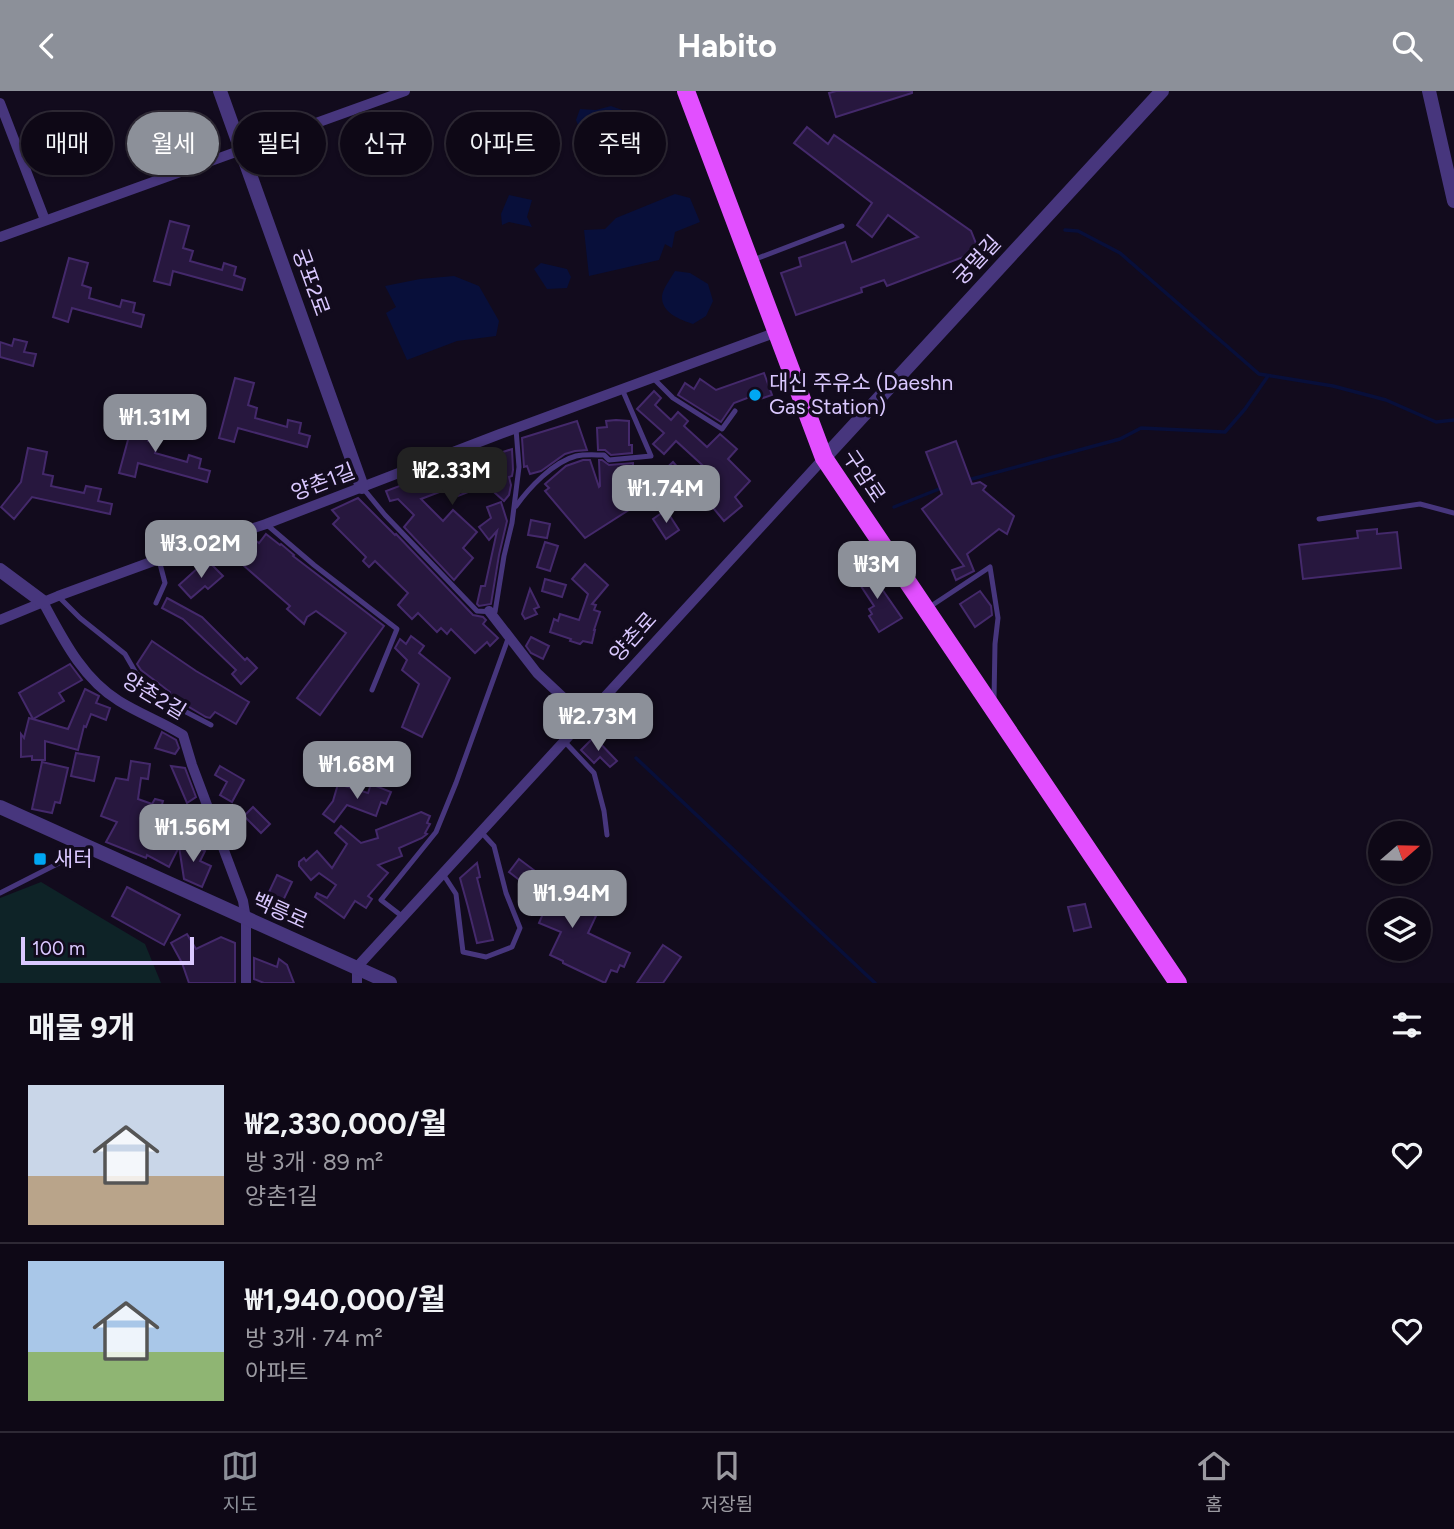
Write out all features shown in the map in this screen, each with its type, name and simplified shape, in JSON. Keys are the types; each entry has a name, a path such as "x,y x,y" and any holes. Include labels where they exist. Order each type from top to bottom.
{"main road":[{"name":"구암로","path":"686,91 824,458 1178,983"}],"street":[{"name":"궁포2로","path":"220,91 233,126"},
{"path":"326,120 405,91"},
{"name":"궁멀길","path":"824,458 1162,91"},
{"path":"1429,91 1454,201"},
{"path":"0,103 45,220"},
{"path":"0,237 233,154"},
{"name":"궁포2로","path":"251,175 362,487"},
{"name":"양촌1길","path":"0,620 58,596 266,524 516,428 777,333"},
{"name":"양촌로","path":"357,967 824,458"},
{"path":"0,570 43,602"},
{"name":"양촌2길","path":"43,602 70,652 90,677 116,699 183,734 243,901 246,919 246,983"},
{"path":"489,611 537,673 585,718"},
{"name":"백릉로","path":"0,807 390,983"},
{"path":"357,967 357,983"}],"lane":[{"path":"750,262 842,226"},
{"path":"653,378 673,398 722,429 735,411"},
{"path":"514,508 529,488 562,462 576,456 604,455 609,460 651,456 622,389"},
{"path":"362,487 385,516 477,611 495,612 519,467 516,428"},
{"path":"1319,519 1420,504 1454,513"},
{"path":"266,524 397,629 372,690"},
{"path":"156,604 165,583 159,560"},
{"path":"926,609 990,567 998,618 993,709"},
{"path":"58,596 80,618 125,654 136,673 165,701 211,725"},
{"path":"403,917 381,900 436,832 509,636"},
{"path":"564,741 594,773 607,835"},
{"path":"443,873 456,894 463,951 486,957 512,947 520,928 506,893 494,846 481,832"},
{"path":"0,893 69,858 74,842"}],"green space":[{"path":"41,882 145,944 161,983 0,983 0,898"}],"shaded area":[{"path":"611,106 626,112 579,112 580,109 596,110"},
{"path":"675,194 690,198 700,222 675,232 672,248 665,244 659,260 589,276 584,230 605,229 616,218"},
{"path":"509,195 532,200 527,217 532,227 509,222 502,225 501,214"},
{"path":"541,263 567,269 571,277 567,288 547,289 534,269"},
{"path":"675,271 690,273 708,284 713,301 706,316 693,324 673,315 663,302 664,290"},
{"path":"454,276 479,286 499,321 496,336 457,341 407,360 386,313 396,307 385,286"}],"building":[{"path":"829,93 912,93 836,117"},
{"path":"807,127 828,144 834,135 971,231 979,251 887,286 884,280 861,288 862,292 796,315 781,273 801,266 799,258 845,242 852,262 918,237 888,215 872,237 857,225 872,203 794,143"},
{"path":"170,221 189,226 183,248 193,251 190,261 222,270 224,263 236,267 234,275 245,279 242,290 173,271 170,285 154,281"},
{"path":"69,258 88,263 82,285 91,288 89,298 120,307 122,300 135,303 133,312 144,315 141,327 72,308 68,322 53,317"},
{"path":"14,339 27,342 24,352 36,354 33,366 0,357 0,342 12,346"},
{"path":"764,373 772,395 757,400 755,395 734,403 721,422 678,395 685,383 694,389 700,379 716,390"},
{"path":"235,378 254,383 248,405 257,408 255,418 287,427 288,420 301,423 299,433 310,436 307,447 238,428 234,442 219,438"},
{"path":"654,391 661,398 655,405 671,420 678,412 688,421 684,426 707,447 720,434 737,449 728,459 750,481 735,497 742,506 724,521 700,492 703,489 699,484 711,473 676,441 664,454 653,444 664,433 637,409"},
{"path":"135,414 154,419 148,441 158,443 155,453 187,462 189,455 201,459 199,468 210,471 207,482 138,463 135,477 119,473"},
{"path":"577,421 587,450 565,454 541,471 530,474 527,466 524,467 522,438"},
{"path":"606,421 629,421 629,445 632,445 632,453 611,455 605,450 598,450 597,428 607,427"},
{"path":"956,441 972,484 980,482 986,486 983,490 1014,516 1007,534 999,529 967,554 974,571 956,580 952,570 964,566 922,509 942,494 926,452"},
{"path":"28,448 47,452 43,474 53,476 51,486 84,493 86,486 101,489 98,501 112,504 110,514 32,497 14,519 1,507 21,482"},
{"path":"512,449 513,470 512,476 509,477 511,485 509,495 504,501 486,485 458,496 455,486 421,499 443,521 453,510 477,532 463,548 473,558 454,580 404,527 414,515 398,499 390,501 386,491 469,460 470,463"},
{"path":"590,460 599,487 599,460 609,465 633,463 633,467 644,474 649,469 657,477 673,462 680,470 664,485 666,487 659,494 657,492 585,538 545,491 549,488 545,484 566,466"},
{"path":"358,498 473,615 486,620 483,624 498,638 490,646 487,642 475,653 451,629 447,634 441,628 437,632 418,613 412,619 398,605 408,593 375,561 369,567 363,561 366,557 333,524 339,518 332,510"},
{"path":"501,502 507,521 491,604 479,606 477,604 481,586 485,586 497,531 489,540 479,527 491,518 487,507"},
{"path":"666,510 679,530 666,539 653,519"},
{"path":"531,520 550,524 547,538 528,535"},
{"path":"1377,529 1377,534 1397,532 1401,568 1303,579 1299,545 1358,538 1357,531"},
{"path":"266,534 384,626 320,715 297,698 346,633 316,611 307,617 304,624 287,609 290,606 243,565 254,552 248,548 255,540 259,543"},
{"path":"545,542 558,546 550,571 537,567"},
{"path":"211,564 223,576 208,589 205,586 191,598 179,585 199,567 203,572"},
{"path":"585,564 608,585 592,604 596,605 594,610 600,612 592,643 583,641 580,644 550,632 554,619 558,621 560,614 579,620 588,594 572,579"},
{"path":"866,566 902,618 879,632 869,616 872,614 869,609 874,606 853,574"},
{"path":"545,579 566,585 562,597 542,591"},
{"path":"530,589 539,607 534,609 537,614 525,619 522,614"},
{"path":"980,591 991,606 992,615 975,627 960,604"},
{"path":"167,598 202,617 245,660 247,658 257,668 241,684 232,674 236,670 183,619 162,608"},
{"path":"411,636 424,646 419,653 450,678 422,737 402,727 419,684 402,670 407,660 395,648 400,639 406,644"},
{"path":"531,637 549,646 543,659 531,653 526,646"},
{"path":"152,641 249,702 236,724 215,712 210,718 206,717 169,695 170,692 141,670 137,664"},
{"path":"70,664 82,680 59,693 64,701 33,719 19,693"},
{"path":"85,689 99,696 96,703 110,708 106,720 91,714 86,727 84,726 78,750 45,741 45,760 32,760 32,756 21,757 21,734 24,738 29,718 68,729"},
{"path":"162,732 176,740 179,748 175,754 155,748"},
{"path":"594,737 617,761 610,767 600,757 594,763 581,750"},
{"path":"76,753 99,757 94,781 71,776"},
{"path":"131,761 150,764 148,779 141,778 138,799 152,804 155,799 163,801 161,808 169,811 156,838 178,849 169,867 147,855 146,858 106,842 117,822 101,816 116,778 128,780"},
{"path":"42,762 68,768 60,803 55,802 52,813 32,809"},
{"path":"171,766 185,768 196,797 187,803"},
{"path":"220,766 244,780 232,802 220,795 227,782 215,775"},
{"path":"338,784 368,793 371,784 391,792 386,804 381,802 376,816 347,805 334,822 323,814 333,801"},
{"path":"253,807 270,824 261,833 244,816"},
{"path":"421,812 430,816 427,823 430,824 425,833 427,834 399,848 402,856 378,865 388,873 368,896 372,899 366,908 355,901 344,918 315,897 317,893 327,898 336,885 319,873 311,880 299,866 299,862 304,858 306,861 317,851 332,868 347,844 335,833 341,826 361,843 378,838 376,830"},
{"path":"178,840 205,851 200,861 211,866 202,887 184,879"},
{"path":"519,859 563,892 559,898 596,916 588,933 630,953 624,967 620,965 617,972 611,970 605,983 550,955 561,932 539,923 548,902 509,872"},
{"path":"477,863 480,877 477,878 493,940 477,943 460,878"},
{"path":"277,875 292,882 277,913 262,907"},
{"path":"127,887 180,915 164,945 112,916"},
{"path":"1085,904 1091,927 1074,931 1068,907"},
{"path":"187,934 196,949 221,937 235,943 235,983 189,983 171,943"},
{"path":"663,945 681,957 663,983 637,983"},
{"path":"254,958 277,967 279,959 287,965 294,983 264,983 254,979"}],"waterway":[{"path":"1065,230 1078,231 1120,253 1259,374 1333,386 1386,400 1436,422 1454,420"},
{"path":"968,480 1120,439 1141,428 1225,432 1268,376"},
{"path":"894,507 944,487"},
{"path":"636,758 875,983"}],"place":[{"name":"대신 주유소 (Daeshn Gas Station)","path":"755,395"},
{"name":"새터","path":"40,859"}]}
